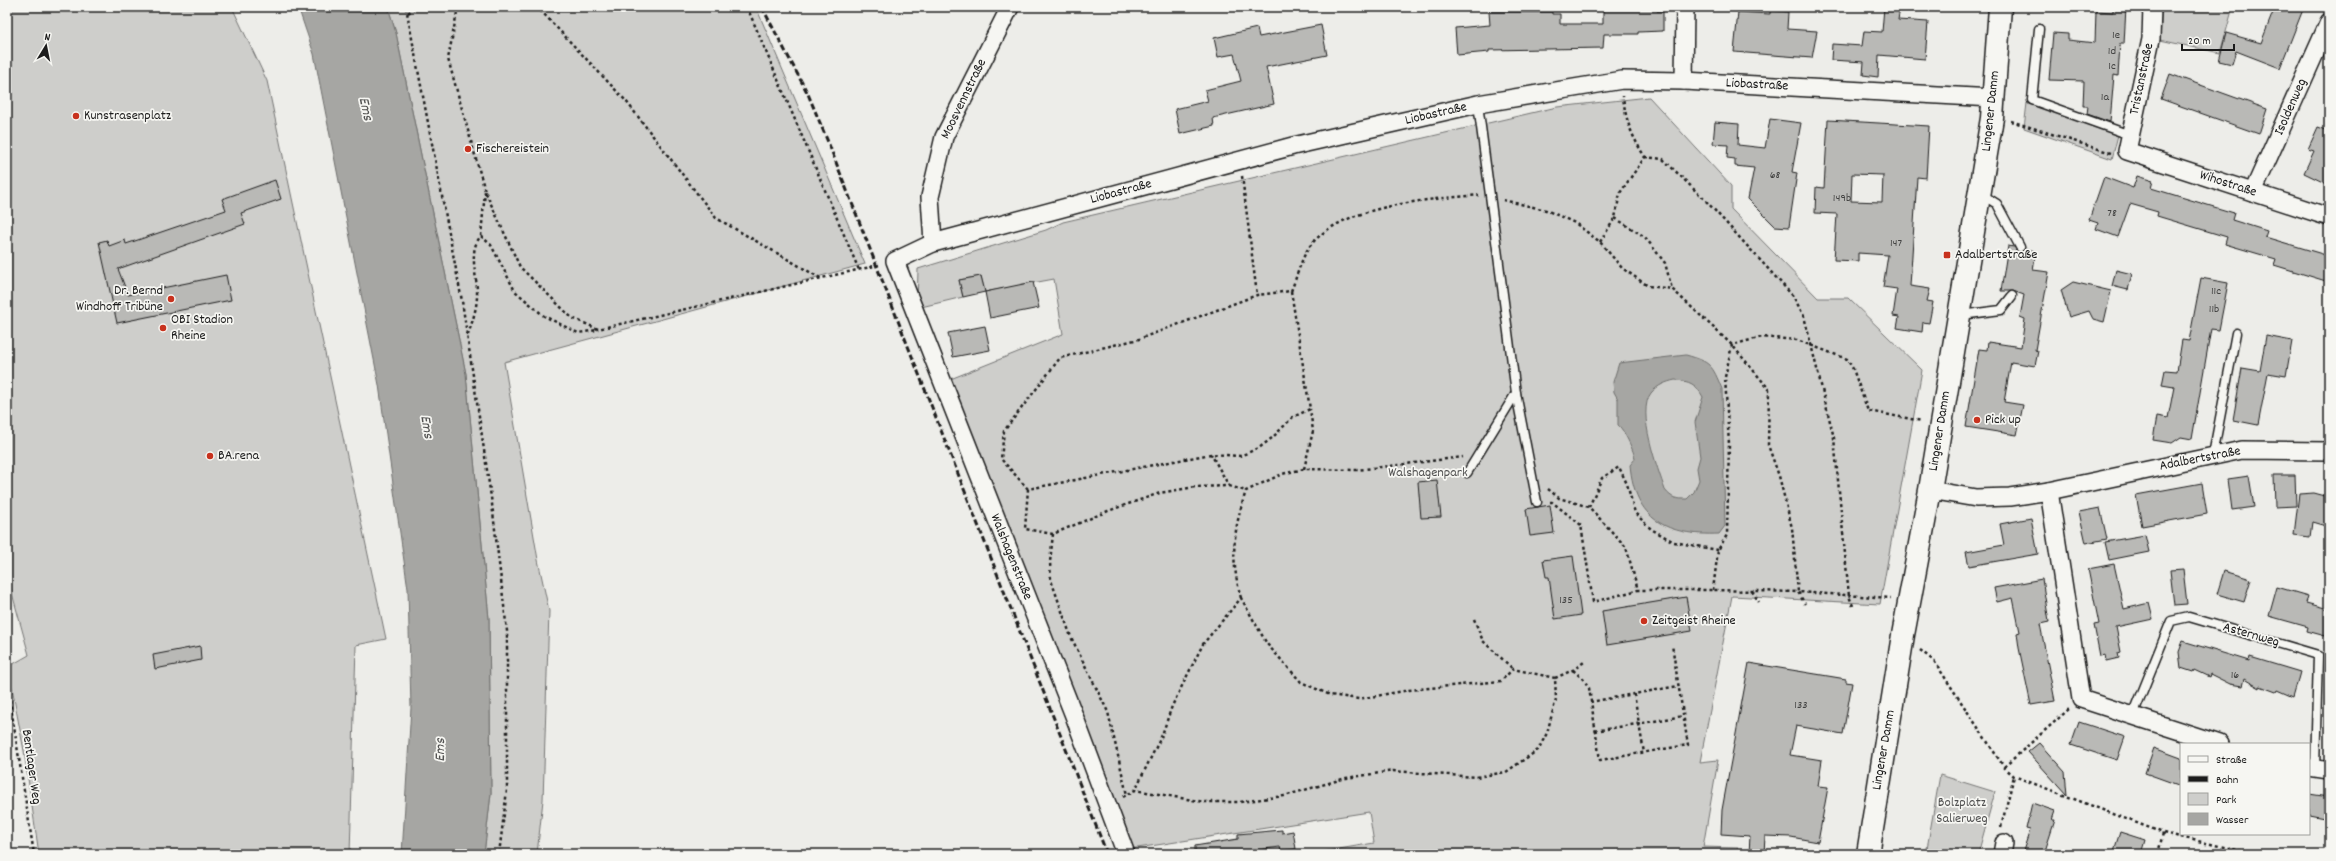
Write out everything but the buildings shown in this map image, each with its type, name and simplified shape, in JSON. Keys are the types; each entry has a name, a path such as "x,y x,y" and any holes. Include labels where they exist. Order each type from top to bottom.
{"main road":[{"name":"Lingener Damm","path":"1868,854 1902,635 1911,599 1980,194 1993,108 2000,7"}],"street":[{"name":"Moosvennstraße","path":"933,243 930,197 944,137 1010,7"},
{"path":"1684,81 1685,7"},
{"name":"Tristanstraße","path":"2128,143 2151,39 2152,7"},
{"name":"Isoldenweg","path":"2253,192 2329,22"},
{"name":"Liobastraße","path":"895,261 933,243 1240,160 1478,104 1622,80 1684,81 1993,108"},
{"name":"Wihostraße","path":"2128,143 2253,192 2329,217"},
{"name":"Walshagenstraße","path":"895,261 1073,713 1126,854"},
{"name":"Adalbertstraße","path":"1930,490 1976,498 2010,497 2049,491 2242,450 2329,451"},
{"path":"2049,491 2081,699 2217,743"}],"lane":[{"path":"2039,29 2032,100 2128,143"},
{"path":"1478,104 1516,393 1534,480 1537,502"},
{"path":"1980,194 1997,204 2020,247"},
{"path":"1959,316 2001,310 2012,296"},
{"path":"2213,455 2236,333"},
{"path":"1467,473 1516,393"},
{"name":"Asternweg","path":"2133,715 2171,621 2189,617 2318,655 2318,769"}],"path":[{"path":"406,7 468,338 492,504 507,631 507,790 499,854"},
{"path":"408,14 416,7"},
{"path":"458,7 448,59 485,191 520,267 572,318 598,330"},
{"path":"535,7 542,12 626,101 716,218 822,279"},
{"path":"747,7 859,270"},
{"path":"1622,80 1625,116 1635,142 1645,157 1663,159 1707,202 1793,296 1804,316 1834,438 1849,596 1853,606"},
{"path":"1993,108 2018,121 2117,154 2128,143"},
{"path":"1600,242 1615,218 1620,192 1645,157"},
{"path":"1240,160 1258,295"},
{"path":"468,338 477,294 474,266 477,240 481,236 485,191"},
{"path":"1304,469 1313,431 1291,291 1310,247 1326,230 1358,215 1424,200 1490,195 1506,202 1546,210 1575,223 1600,242 1622,268 1648,286 1672,289"},
{"path":"1615,218 1645,237 1665,263 1672,289 1732,344 1769,389 1768,445 1779,476 1792,528 1798,592 1805,604"},
{"path":"481,236 491,245 515,291 544,316 578,334 895,261"},
{"path":"1246,492 1229,486 1195,488 1160,493 1108,510 1053,534 1025,529 1028,489 1001,459 1004,431 1060,358 1139,339 1258,295 1291,291"},
{"path":"1732,344 1762,337 1797,340 1846,359 1853,369 1868,411 1940,424"},
{"path":"1712,590 1718,550 1727,535 1729,444 1724,377 1732,344"},
{"path":"1028,489 1211,454 1240,456 1259,448 1272,438 1293,417 1310,409"},
{"path":"1211,454 1229,486"},
{"path":"1478,455 1357,470 1304,469 1282,474 1246,492 1237,520 1233,548 1234,575 1241,598 1267,644 1301,682 1330,695 1359,699 1409,690 1501,681 1513,669"},
{"path":"1589,507 1602,478 1619,467 1627,484 1635,513 1651,529 1674,542 1718,550"},
{"path":"1534,480 1559,498 1589,507 1626,547 1638,590"},
{"path":"1537,502 1552,502 1581,525 1594,602 1638,590 1798,592 1911,599"},
{"path":"1053,534 1050,562 1051,580 1072,636 1108,712 1127,795"},
{"path":"1752,591 1759,602"},
{"path":"1241,598 1203,644 1172,706 1162,735 1135,790 1204,802 1240,802 1284,796 1346,778 1392,771 1476,777 1506,772 1538,750 1548,733 1556,699 1555,678"},
{"path":"1474,619 1483,640 1513,669 1555,678 1573,670 1584,662"},
{"path":"1902,635 1934,661 2004,767 2014,776 2164,833 2254,854"},
{"path":"1573,670 1584,680 1589,688 1600,760 1688,745 1672,645"},
{"name":"Bentlager Weg","path":"7,682 34,854"},
{"path":"1590,702 1678,686"},
{"path":"1634,694 1644,753"},
{"path":"2004,767 2081,699"},
{"path":"1595,731 1683,716"},
{"path":"2003,848 2001,829 2014,776"},
{"path":"2158,854 2164,833"}],"green space":[{"name":"OBI Stadion Rheine","path":"7,7 232,7 267,81 386,639 356,645 350,854 39,854 24,751 8,667 29,655 7,575"},
{"path":"388,7 756,7 865,264 504,362 538,560 549,611 543,800 537,854 484,854 491,793 489,619 466,374 396,33"},
{"path":"2162,7 2233,7 2220,53 2160,40"},
{"name":"Walshagenpark","path":"1649,97 1731,186 1731,209 1818,298 1848,298 1922,370 1880,604 1732,596 1700,762 1718,760 1703,847 1738,848 1734,854 1310,854 1374,843 1369,812 1131,849 948,380 1063,334 1054,279 985,292 981,276 959,280 963,297 917,308 918,269 1046,230 1063,222 1557,107"},
{"path":"2027,103 2118,135 2112,159 2024,128"},
{"name":"Bolzplatz Salierweg","path":"1940,775 1995,792 1978,854 1926,854"}],"water":[{"name":"Ems","path":"298,7 388,7 396,33 466,374 489,619 491,793 484,854 402,854 411,708 408,589 379,385 314,54"},
{"path":"1686,355 1706,363 1716,375 1722,389 1725,526 1719,534 1700,534 1669,528 1657,521 1647,512 1639,499 1633,484 1630,465 1635,459 1626,435 1618,425 1618,399 1614,392 1613,382 1619,363","holes":["1680,380 1689,382 1695,386 1703,397 1695,422 1700,457 1697,468 1699,480 1694,492 1687,499 1675,498 1665,490 1650,441 1646,413 1647,402 1654,390 1665,383"]}],"railway":[{"path":"762,7 808,94 828,142 1107,854"}],"place":[{"name":"Kunstrasenplatz","path":"76,116"},
{"name":"Fischereistein","path":"468,149"},
{"name":"Adalbertstraße","path":"1947,255"},
{"name":"Dr. Bernd Windhoff Tribüne","path":"171,299"},
{"name":"OBI Stadion Rheine","path":"163,328"},
{"name":"Pick up","path":"1977,420"},
{"name":"BA.rena","path":"210,456"},
{"name":"Zeitgeist Rheine","path":"1644,621"}]}
